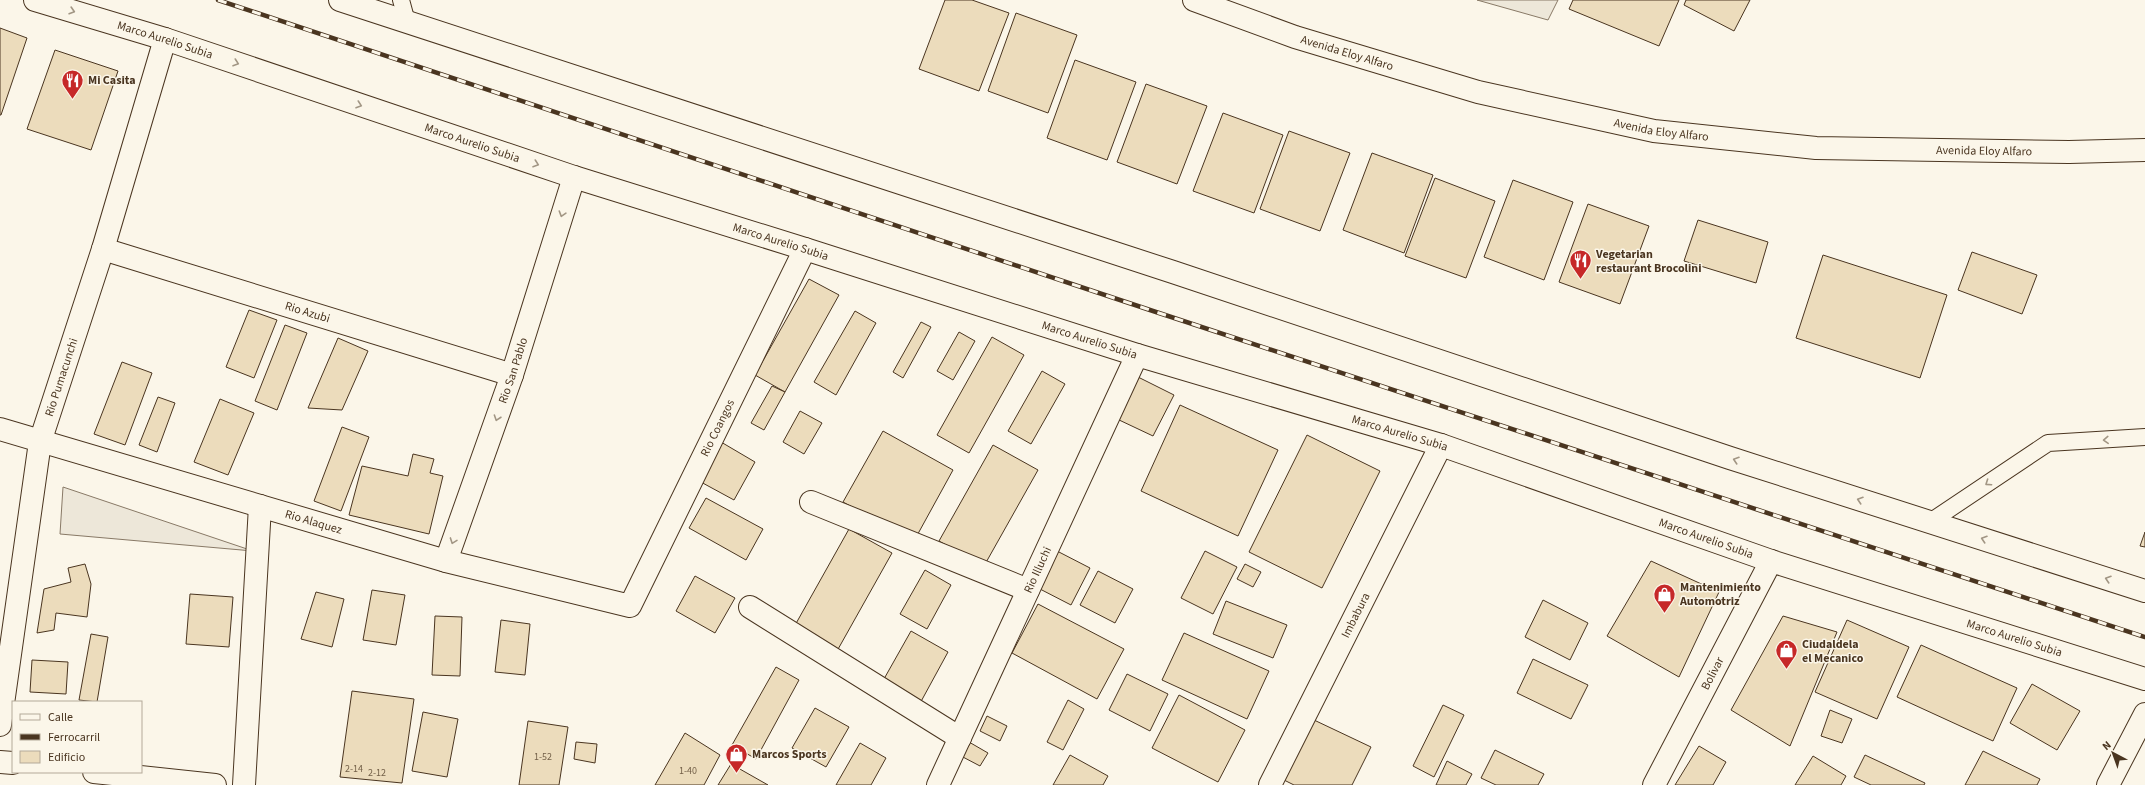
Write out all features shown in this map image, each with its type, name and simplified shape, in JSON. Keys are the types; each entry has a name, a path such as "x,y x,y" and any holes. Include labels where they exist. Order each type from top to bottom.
{"main road":[{"name":"Marco Aurelio Subia","path":"35,0 164,39 574,177 1137,355 1441,445 1771,561 2145,679"},
{"path":"340,0 1165,269 1730,458 2145,591"},
{"name":"Avenida Eloy Alfaro","path":"1194,0 1295,37 1478,92 1654,131 1816,148 2069,152 2145,150"},
{"name":"Rio Pumacunchi","path":"0,726 40,442 103,249 164,39"},
{"name":"Rio San Pablo","path":"446,561 512,375 574,177"},
{"name":"Rio Azubi","path":"103,249 512,375"},
{"name":"Rio Coangos","path":"630,606 805,249"},
{"name":"Rio Illuchi","path":"938,785 1137,355"},
{"name":"Rio Alaquez","path":"0,429 446,561 630,606"},
{"name":"Imbabura","path":"1270,785 1441,445"},
{"path":"811,502 1028,590"},
{"path":"244,785 260,506"},
{"name":"Bolivar","path":"1654,785 1771,561"},
{"path":"750,607 960,738"},
{"path":"2108,785 2145,714"},
{"path":"0,762 12,763"},
{"path":"103,773 215,785"}],"lane":[{"path":"401,0 407,22"},
{"path":"1930,522 2048,443 2145,437"}],"shaded area":[{"path":"1477,0 1558,0 1548,20"},
{"path":"63,487 253,551 60,534"}],"building":[{"path":"945,0 972,0 1009,13 979,91 919,69"},
{"path":"1573,0 1679,0 1659,46 1569,9"},
{"path":"1686,0 1750,0 1734,31 1684,5"},
{"path":"1016,13 1077,35 1048,113 988,91"},
{"path":"0,28 27,38 1,115 0,115"},
{"name":"Mi Casita","path":"55,50 118,71 91,150 27,129"},
{"path":"1075,60 1136,82 1107,160 1047,138"},
{"path":"1146,84 1207,106 1177,184 1117,162"},
{"path":"1223,113 1283,135 1254,213 1193,191"},
{"path":"1289,131 1350,153 1320,231 1260,209"},
{"path":"1372,153 1433,175 1404,253 1343,230"},
{"path":"1435,178 1495,201 1466,278 1405,256"},
{"path":"1513,180 1573,202 1544,280 1484,257"},
{"path":"1588,204 1649,226 1620,304 1559,282"},
{"path":"1698,220 1768,242 1756,283 1684,261"},
{"path":"1972,252 2037,275 2022,314 1958,290"},
{"path":"1823,255 1947,295 1920,378 1796,338"},
{"path":"809,279 839,295 785,392 755,375"},
{"path":"249,310 277,320 254,378 226,367"},
{"path":"855,311 876,323 836,395 814,382"},
{"path":"921,322 931,327 903,378 893,372"},
{"path":"285,325 307,333 277,410 255,401"},
{"path":"959,332 975,341 953,380 937,371"},
{"path":"992,337 1024,355 969,453 937,435"},
{"path":"338,338 368,351 342,410 308,408"},
{"path":"122,362 152,373 125,445 94,434"},
{"path":"1042,371 1065,384 1031,444 1008,431"},
{"path":"1138,377 1174,395 1153,436 1117,419"},
{"path":"772,386 785,392 764,430 751,423"},
{"path":"158,397 175,403 157,452 139,445"},
{"path":"220,399 254,413 228,475 194,462"},
{"path":"1180,405 1278,450 1238,536 1141,491"},
{"path":"800,411 822,423 804,454 783,442"},
{"path":"342,427 369,437 341,511 314,501"},
{"path":"883,431 953,470 914,541 843,502"},
{"path":"1307,435 1380,471 1322,588 1249,552"},
{"path":"721,442 755,462 734,500 699,481"},
{"path":"993,445 1038,470 984,566 939,541"},
{"path":"413,454 434,459 430,473 443,476 429,534 349,515 362,466 408,476"},
{"path":"706,498 763,529 746,560 689,528"},
{"path":"849,529 892,553 837,651 794,627"},
{"path":"2145,532 2145,547 2140,546"},
{"path":"1057,551 1090,568 1071,605 1038,588"},
{"path":"1205,551 1237,567 1213,614 1181,598"},
{"name":"Mantenimiento Automotriz","path":"1651,561 1719,592 1679,677 1607,636"},
{"path":"85,564 91,584 87,617 56,613 54,630 37,633 44,589 71,582 68,568"},
{"path":"1245,564 1261,572 1253,587 1237,579"},
{"path":"925,570 951,585 927,629 900,614"},
{"path":"1098,571 1133,589 1115,623 1080,605"},
{"path":"695,576 735,598 715,633 676,611"},
{"path":"372,590 405,595 396,645 363,640"},
{"path":"316,592 344,599 332,647 301,639"},
{"path":"190,594 233,597 229,647 186,644"},
{"path":"1543,600 1588,623 1570,660 1525,637"},
{"path":"1226,601 1287,625 1273,658 1213,634"},
{"path":"1038,604 1124,649 1097,699 1012,653"},
{"path":"435,616 462,617 460,676 432,675"},
{"name":"Ciudaldela el Mecanico","path":"1783,616 1837,632 1790,746 1731,710"},
{"path":"501,620 530,624 525,675 495,672"},
{"path":"1847,620 1909,647 1877,719 1815,692"},
{"path":"911,631 948,652 918,707 880,686"},
{"path":"1184,633 1269,671 1247,719 1162,680"},
{"path":"91,634 108,637 97,701 79,700"},
{"path":"1921,645 2017,688 1993,741 1897,697"},
{"path":"1533,659 1588,685 1571,719 1517,693"},
{"path":"32,660 68,662 66,694 30,692"},
{"path":"776,667 799,680 756,759 732,745"},
{"path":"1127,674 1168,694 1150,731 1109,710"},
{"path":"2032,684 2080,711 2057,750 2010,723"},
{"path":"352,691 414,699 402,783 340,777"},
{"path":"1179,695 1245,730 1218,782 1152,748"},
{"path":"1068,700 1084,709 1063,750 1047,742"},
{"path":"1443,705 1464,715 1434,777 1413,766"},
{"path":"815,708 849,727 826,767 792,748"},
{"path":"1830,710 1852,719 1842,743 1821,736"},
{"path":"423,712 458,719 447,777 412,771"},
{"path":"987,716 1007,726 1000,741 980,731"},
{"path":"1314,720 1371,747 1352,785 1294,785 1284,780"},
{"path":"528,721 568,727 559,785 519,785"},
{"path":"685,733 720,755 704,785 655,785"},
{"path":"576,742 597,744 595,763 574,759"},
{"path":"969,742 988,753 980,766 961,756"},
{"path":"860,743 886,758 871,785 836,785"},
{"path":"1699,746 1726,762 1713,785 1675,785"},
{"path":"1495,750 1544,774 1538,785 1496,785 1481,778"},
{"path":"1983,751 2040,779 2037,785 1965,785"},
{"path":"1070,755 1108,776 1103,785 1053,785"},
{"path":"1865,755 1925,783 1924,785 1871,785 1854,777"},
{"path":"1813,756 1846,776 1841,785 1795,785"},
{"path":"1447,761 1472,774 1466,785 1436,785"},
{"name":"Marcos Sports","path":"731,764 768,785 718,785"}],"railway":[{"path":"218,0 1156,312 2145,637"}],"place":[{"name":"Mi Casita","path":"73,100"},
{"name":"Vegetarian restaurant Brocolini","path":"1581,280"},
{"name":"Mantenimiento Automotriz","path":"1664,614"},
{"name":"Ciudaldela el Mecanico","path":"1787,670"},
{"name":"Marcos Sports","path":"737,774"}]}
